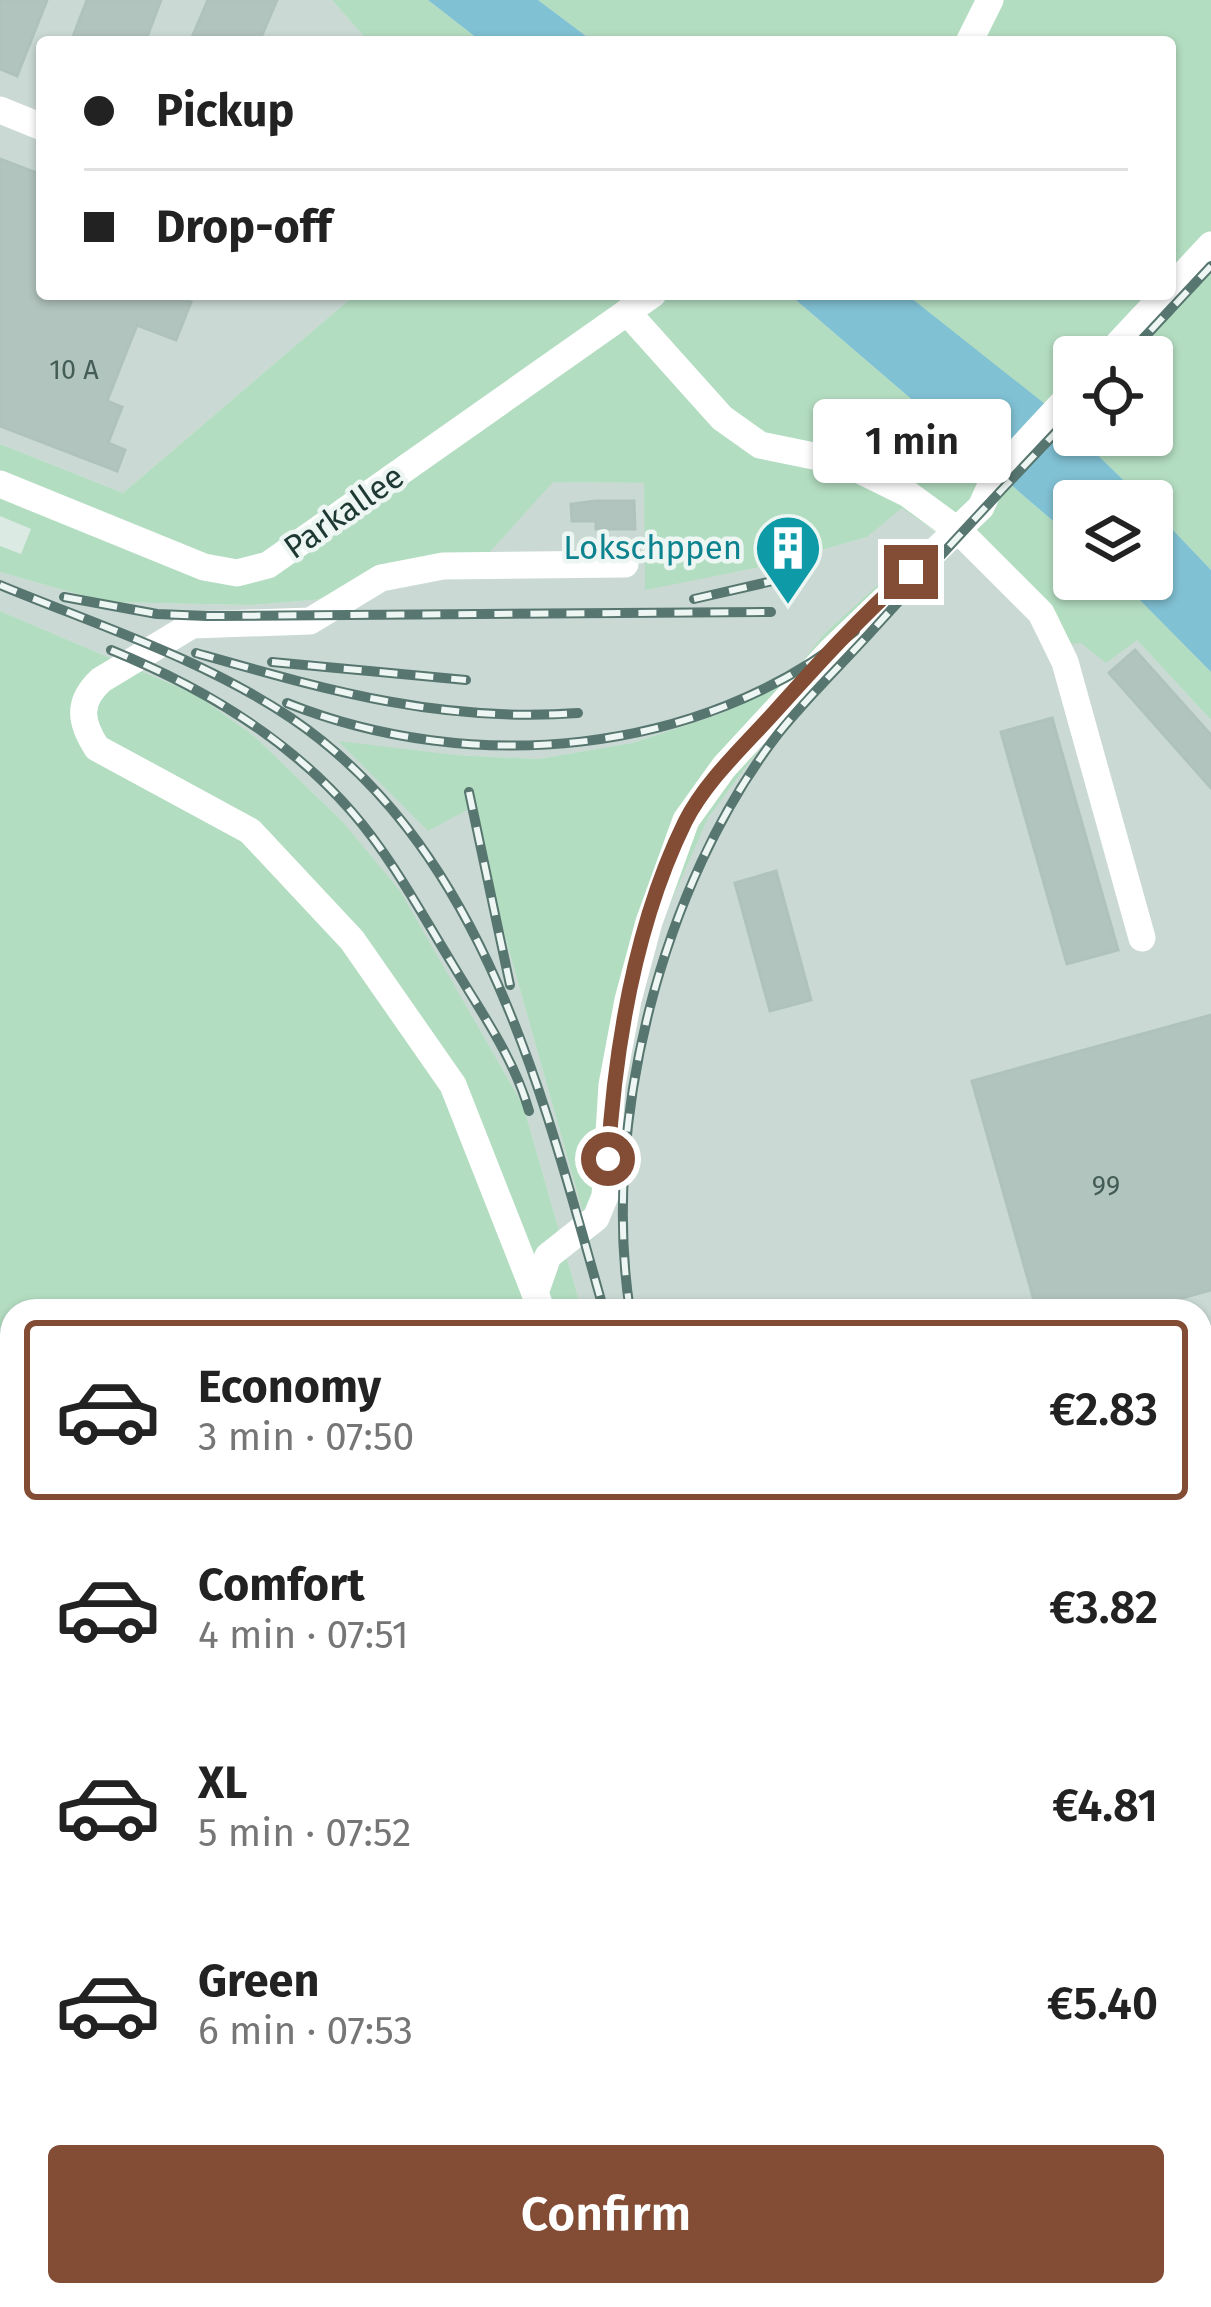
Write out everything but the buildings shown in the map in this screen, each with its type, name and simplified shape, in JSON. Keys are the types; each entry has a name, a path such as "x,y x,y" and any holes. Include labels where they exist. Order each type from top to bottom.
{"street":[{"path":"972,36 990,0"},
{"path":"0,110 36,125"},
{"path":"1176,282 1211,245"},
{"name":"Parkallee","path":"0,484 204,567 237,573 268,565 644,300"},
{"path":"1126,336 1160,300"},
{"path":"627,312 722,418 760,446 843,462 908,494 958,531 1041,613 1065,662 1142,938"},
{"path":"540,1299 548,1256 596,1219 605,1196 613,1084 628,1000 649,922 686,820 724,767 830,651 980,507 995,476 1053,413"},
{"path":"538,1299 453,1084 352,940 250,831 98,748 83,726 82,710 90,690 101,680 193,625 310,621 381,578 443,566 625,564"}],"shaded area":[{"path":"0,0 332,0 364,36 36,36 36,300 349,300 123,493 0,444"},
{"path":"552,482 644,483 646,589 765,566 867,537 902,507 936,533 825,633 783,685 717,715 632,743 538,759 455,755 476,804 498,911 591,1240 650,949 708,818 778,724 952,544 1081,643 1137,640 1211,720 1211,1299 579,1299 523,1105 399,891 341,820 254,736 197,695 0,611 0,572 106,602 252,605 325,599 488,554"}],"green space":[{"path":"332,0 428,0 474,36 364,36"},
{"path":"538,0 1211,0 1211,570 1173,530 1173,480 1123,480 1099,456 1173,456 1173,336 1053,336 1053,415 913,300 1176,300 1176,36 586,36"},
{"path":"349,300 796,300 1053,521 1053,600 1140,600 1211,672 1211,720 1137,640 1106,663 1081,643 1047,646 1029,615 962,549 951,545 778,724 708,818 650,950 623,1099 613,1213 591,1241 498,911 476,805 428,831 338,741 538,759 632,743 717,715 783,685 825,633 936,532 902,508 867,537 765,566 645,590 644,483 553,482 488,554 325,599 252,605 106,602 0,572 0,546 21,554 31,529 0,516 0,444 123,493"},
{"path":"0,611 197,695 254,736 342,821 400,891 523,1105 579,1299 0,1299"}],"water":[{"path":"428,0 538,0 586,36 474,36"},
{"path":"796,300 914,300 1053,412 1053,456 1099,456 1123,480 1053,480 1053,521"},
{"path":"1173,530 1211,570 1211,672 1140,600 1173,600"}],"railway":[{"path":"1146,336 1211,266"},
{"path":"629,1299 623,1238 633,1085 673,933 702,861 737,794 778,734 1053,436"},
{"path":"694,599 799,575"},
{"path":"0,585 149,644 257,697 358,772 413,836 459,907 498,984 557,1147 601,1299"},
{"path":"64,597 157,614 207,616 771,612"},
{"path":"287,703 358,726 431,740 506,746 581,742 655,728 726,706 793,673 855,631"},
{"path":"111,650 178,680 241,717 300,760 352,812 393,867 485,1018 515,1072 529,1111"},
{"path":"196,653 384,701 478,713 578,713"},
{"path":"272,662 466,680"},
{"path":"469,792 510,985"}],"place":[{"name":"Lokschppen","path":"788,607"}],"route":[{"path":"608,1159 613,1084 628,1000 649,922 686,820 724,767 830,651 911,572"}]}
